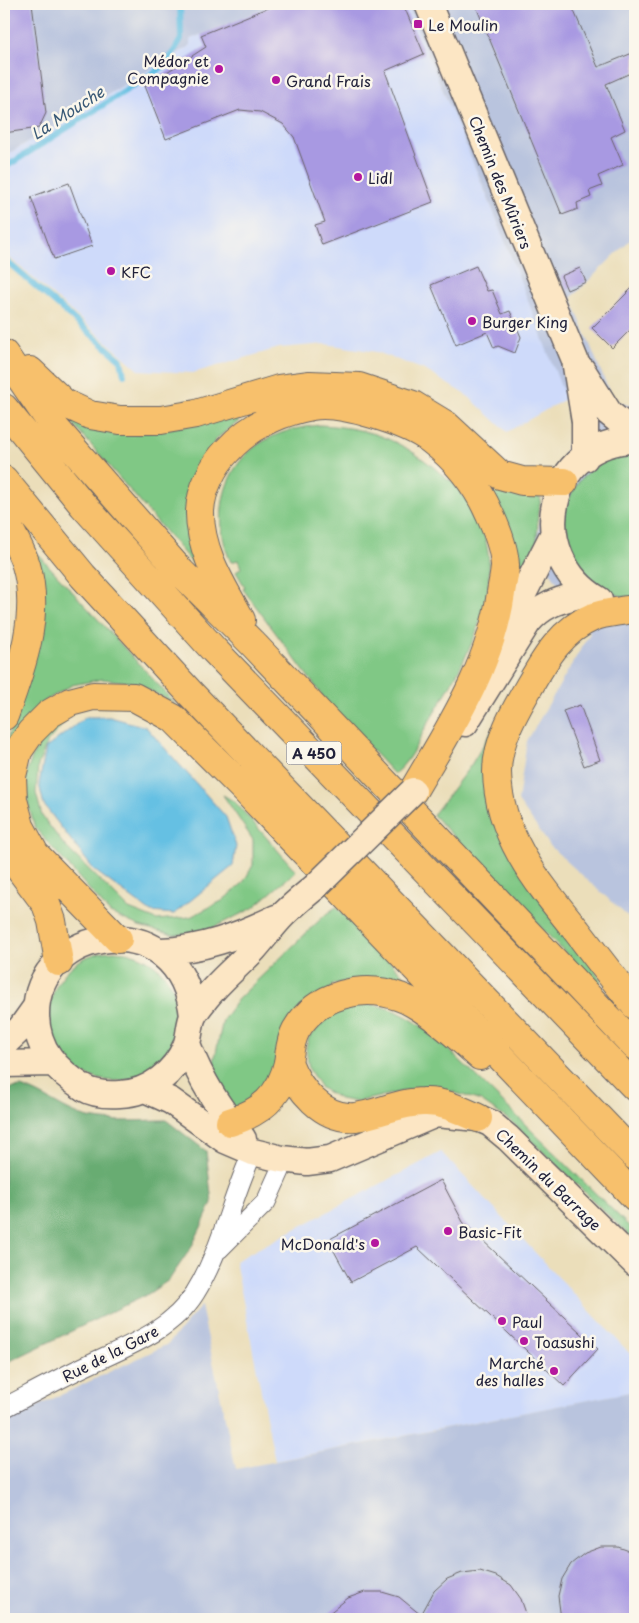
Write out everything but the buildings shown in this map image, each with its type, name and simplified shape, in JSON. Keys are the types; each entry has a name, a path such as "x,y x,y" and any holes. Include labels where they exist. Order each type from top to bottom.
{"highway":[{"path":"4,347 21,360 64,403 90,415 120,420 161,420 196,414 279,389 310,384 359,387 413,405 446,425 500,475 522,481 564,482"},
{"path":"4,354 55,428 181,572 255,646 635,1046"},
{"path":"255,646 215,573 205,544 200,511 205,486 221,457 242,434 277,416 314,406 349,409 392,418 430,438 460,465 483,499 498,532 505,566 499,608 491,637 462,708 414,792"},
{"name":"A 450","path":"4,408 83,505 214,650 635,1087"},
{"name":"A 450","path":"4,480 83,576 191,694 635,1156"},
{"path":"4,520 26,565 31,591 31,613 27,640 20,671 4,716"},
{"path":"631,610 593,617 561,639 545,658 512,717 503,741 497,771 499,795 506,822 525,863 635,1006"},
{"path":"118,939 35,854 20,826 13,800 12,776 18,751 31,732 49,714 70,702 93,696 134,697 173,718 246,791 635,1197"},
{"path":"4,848 46,904 52,921 59,962"},
{"path":"217,1123 248,1116 263,1107 276,1093 288,1062 289,1047 296,1030 324,1002 341,994 360,991 380,992 402,997 421,1008 473,1050 635,1197"},
{"path":"288,1062 292,1074 314,1103 334,1113 353,1117 423,1102 451,1105 478,1118"}],"main road":[{"name":"Chemin des Mûriers","path":"428,4 575,360 610,413 635,434"},
{"name":"Chemin des Mûriers","path":"575,360 585,422 585,458"},
{"path":"631,610 603,603 586,593 566,571 556,549 553,535 554,507 564,482 585,458 613,443 635,440"},
{"path":"466,720 500,638 553,535"},
{"path":"193,1016 207,997 254,949 283,915 315,888 414,792 441,758 537,611 546,605 586,593"},
{"path":"160,951 198,948 244,933 283,915"},
{"path":"118,939 140,942 160,951 176,966 191,999 193,1016 187,1044 174,1067 164,1076 145,1089 127,1094 106,1094 89,1091 69,1078 52,1063 42,1047 37,1028 36,1007 40,989 59,962 78,948 94,941 118,939"},
{"path":"4,1044 21,1028 36,1007"},
{"path":"187,1044 217,1123"},
{"path":"4,1064 52,1063"},
{"path":"145,1089 217,1123 253,1152"},
{"name":"Chemin du Barrage","path":"253,1152 282,1159 307,1162 330,1159 436,1114 478,1118 490,1123 508,1138 635,1262"}],"street":[{"name":"Rue de la Gare","path":"4,1408 148,1336 173,1319 196,1292 214,1254 239,1181 253,1152"},
{"name":"Rue de la Gare","path":"214,1254 266,1202 280,1171 282,1159"}],"shaded area":[{"path":"4,4 275,4 190,39 190,46 4,156"},
{"path":"275,4 407,4 496,217 567,398 507,432 469,397 425,370 377,352 326,344 279,348 193,373 139,370 4,253 4,156 190,46 190,39"},
{"path":"407,4 635,4 635,235 571,298 613,401 635,407 635,923 551,847 518,801 527,741 590,633 536,550 542,506 572,434 571,413 496,217"},
{"path":"441,1152 635,1359 635,1391 275,1461 235,1261"},
{"path":"201,1306 236,1469 635,1391 635,1619 4,1619 4,1422 168,1344"}],"green space":[{"path":"239,411 238,422 216,439 199,468 200,572 68,418 91,428 122,434 173,428"},
{"path":"320,425 374,434 390,440 419,456 448,480 451,480 471,506 480,524 487,549 489,574 486,598 470,648 407,761 394,774 327,702 243,589 245,587 236,572 241,568 238,560 231,562 225,545 222,528 222,510 225,493 231,476 240,461 252,449 280,433"},
{"path":"635,451 635,598 606,591 586,578 578,568 563,531 568,501 583,476 606,459"},
{"path":"485,478 497,486 510,491 523,494 537,494 541,499 538,512 537,541 518,589"},
{"path":"34,550 176,704 135,683 103,679 72,685 45,701 5,749 14,715"},
{"path":"66,721 48,741 38,765 36,793 42,816 64,845 129,909 157,920 190,917 222,901 243,883 253,865 253,840 223,795 235,802 296,871 253,908 206,931 174,935 139,926 110,913 35,828 28,804 26,775 34,752 46,734"},
{"path":"496,724 487,766 601,981 596,985 433,815 471,765"},
{"path":"336,907 418,990 414,992 364,979 333,984 271,1083 234,1112 212,1071 223,1020 238,999 326,914"},
{"path":"114,951 127,952 139,956 160,970 174,991 178,1003 178,1029 174,1041 160,1062 139,1076 127,1080 114,1081 101,1080 89,1076 68,1062 54,1041 50,1029 49,1016 50,1003 54,991 68,970 89,956 101,952"},
{"path":"375,1005 403,1015 436,1037 635,1232 635,1241 512,1122 481,1101 453,1092 409,1090 356,1102 340,1099 321,1088 309,1069 306,1048 309,1037 331,1015 353,1006"},
{"path":"21,1087 39,1094 80,1116 98,1120 118,1121 166,1120 206,1151 212,1203 191,1248 169,1280 148,1294 4,1364 4,1089"}],"water":[{"path":"86,717 110,717 146,727 226,817 236,846 233,866 174,914 151,912 94,870 44,805 39,784 46,748"}],"waterway":[{"name":"La Mouche","path":"4,168 166,65 181,39 180,4"},
{"name":"La Mouche","path":"4,259 121,360 124,375"}],"place":[{"name":"Le Moulin","path":"418,24"},
{"name":"Médor et Compagnie","path":"219,69"},
{"name":"Grand Frais","path":"276,80"},
{"name":"Lidl","path":"358,177"},
{"name":"KFC","path":"111,271"},
{"name":"Burger King","path":"472,321"},
{"name":"Basic-Fit","path":"448,1231"},
{"name":"McDonald's","path":"375,1243"},
{"name":"Paul","path":"502,1321"},
{"name":"Toasushi","path":"524,1341"},
{"name":"Marché des halles","path":"554,1371"}]}
